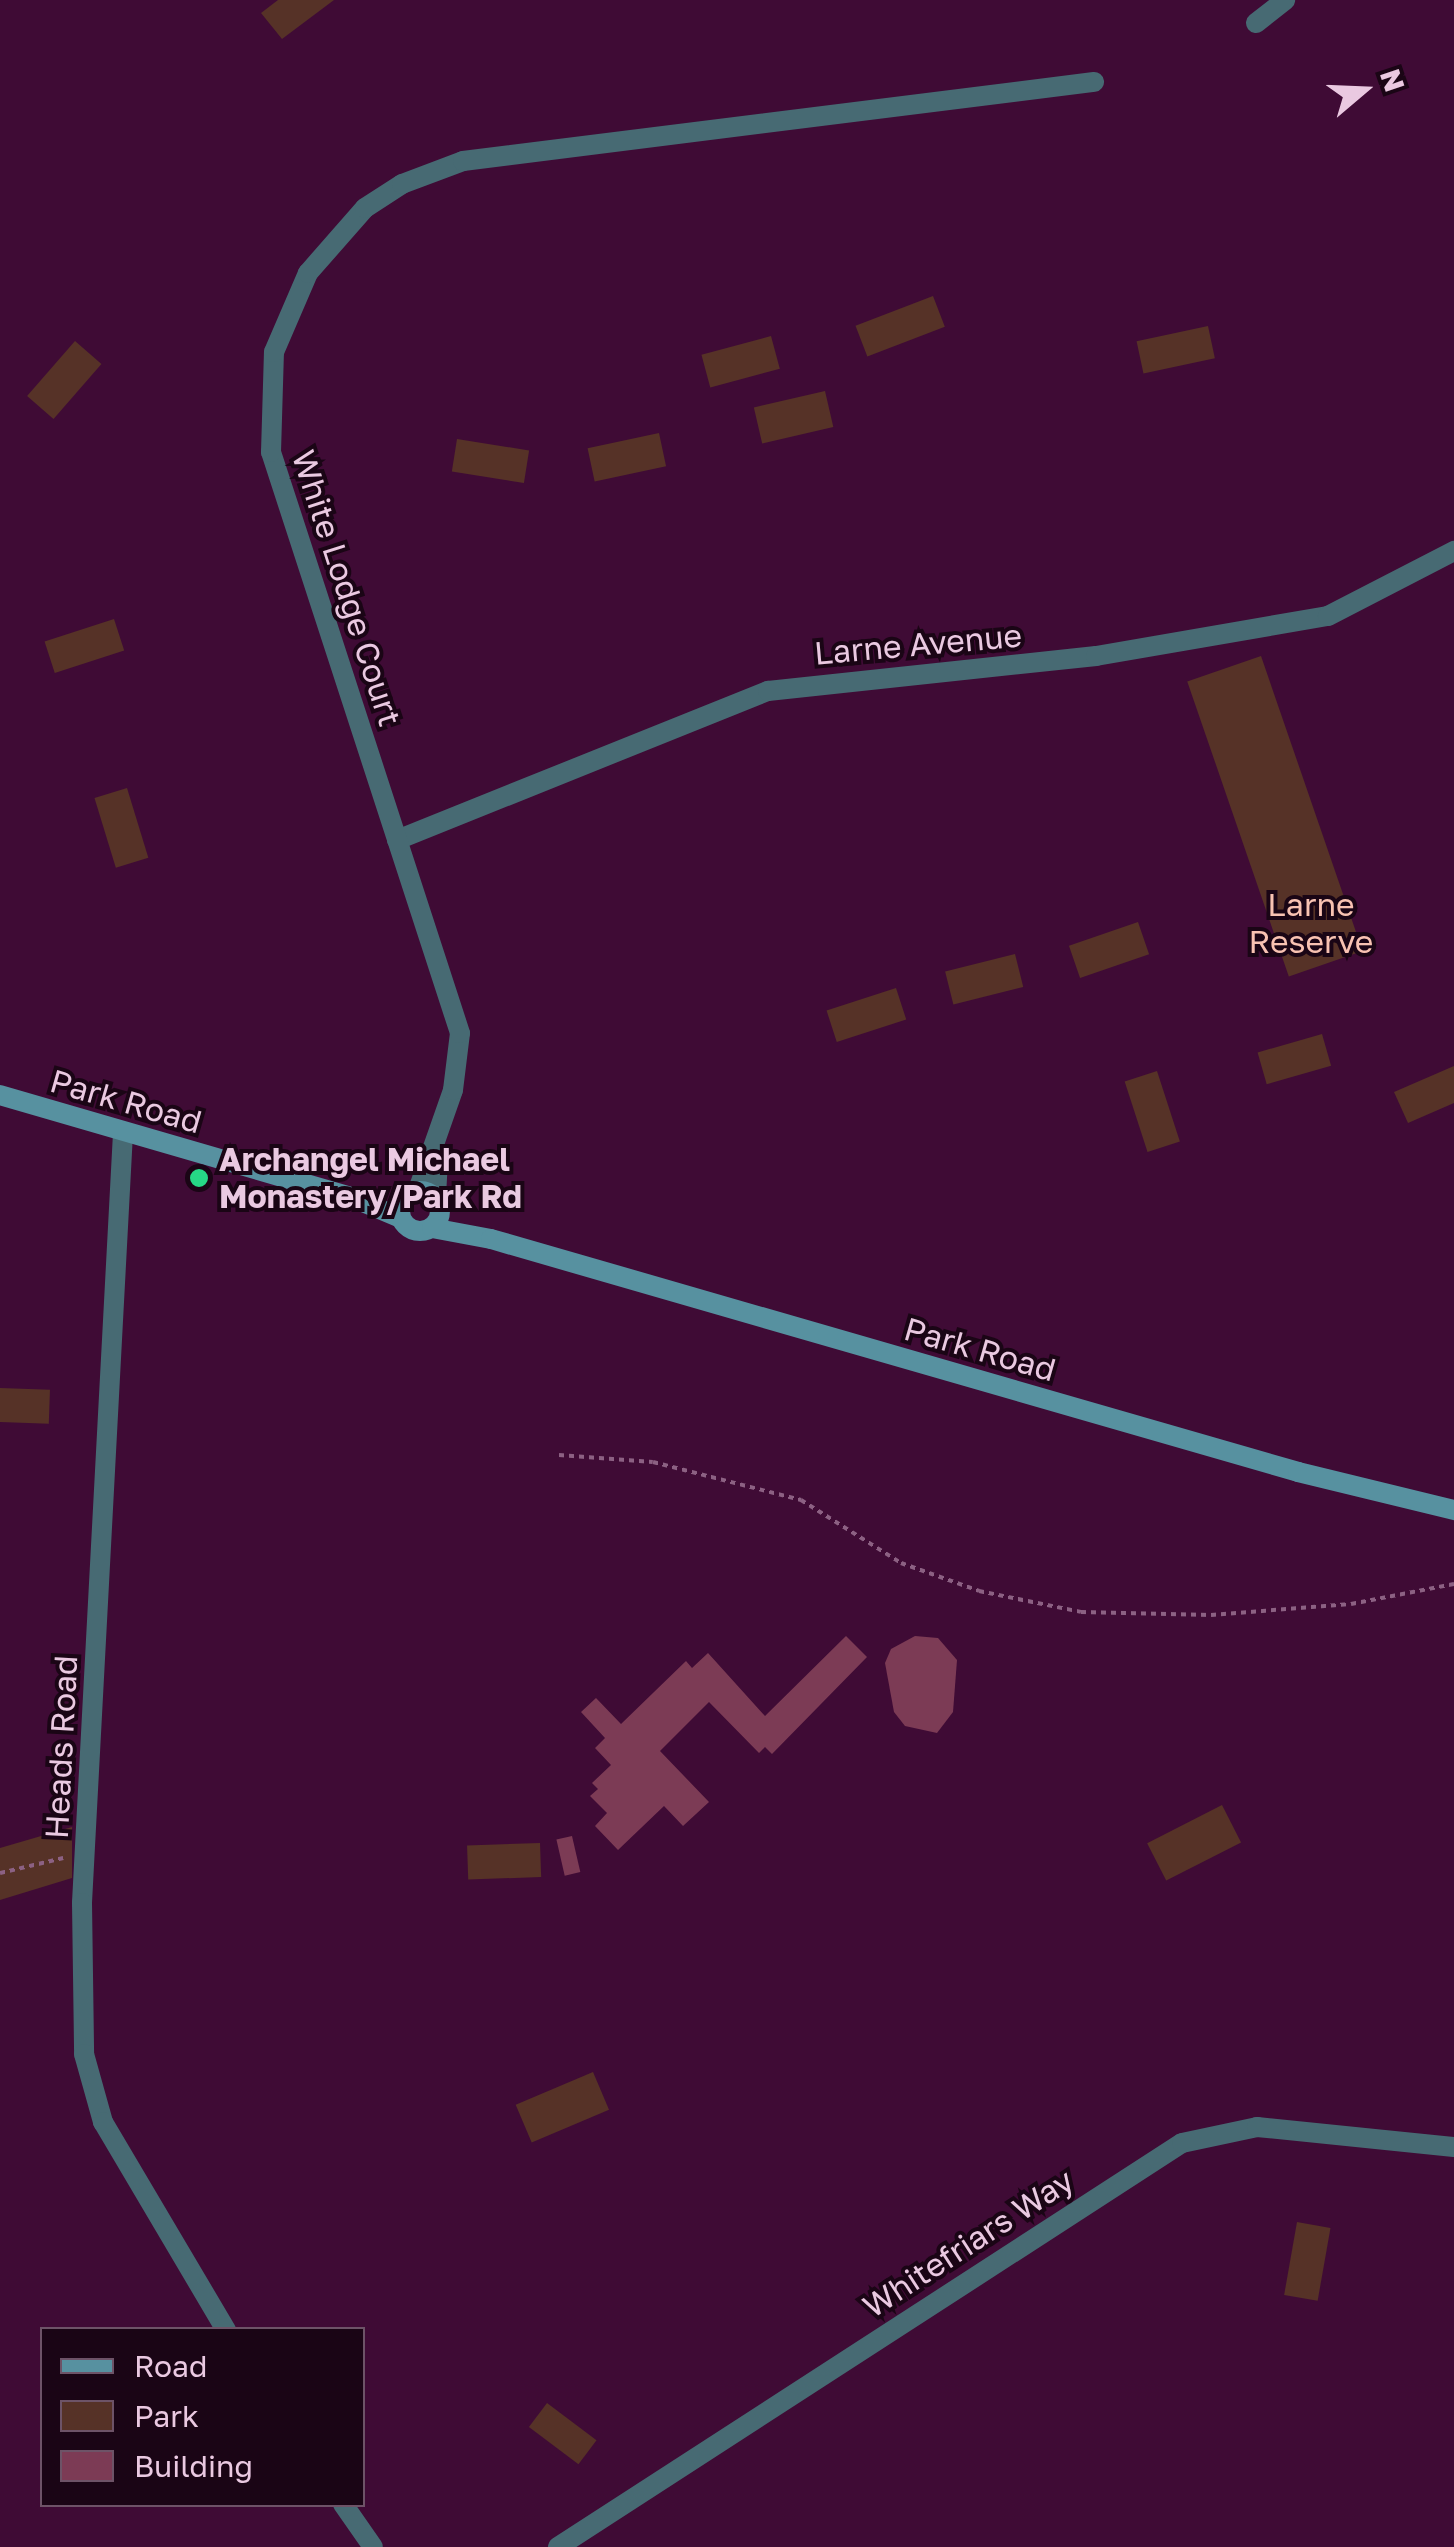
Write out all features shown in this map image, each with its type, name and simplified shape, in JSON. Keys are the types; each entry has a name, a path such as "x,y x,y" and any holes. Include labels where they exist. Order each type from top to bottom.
{"street":[{"path":"1256,23 1285,0"},
{"name":"White Lodge Court","path":"426,1204 458,1069 460,1033 271,452 274,352 308,273 340,234 402,184 463,161 1094,82"},
{"name":"Larne Avenue","path":"397,840 768,692 1096,656 1328,616 1454,551"},
{"name":"Park Road","path":"0,1095 351,1197 401,1218 414,1230 426,1204"},
{"name":"Heads Road","path":"123,1132 80,1970 93,2094 144,2197 224,2327"},
{"name":"Park Road","path":"351,1197 426,1204 491,1238 1279,1466 1454,1510"},
{"path":"401,1218 426,1204"},
{"name":"Whitefriars Way","path":"558,2547 1182,2143 1257,2127 1454,2147"},
{"path":"345,2507 373,2547"}],"path":[{"path":"559,1455 653,1462 801,1500 901,1563 979,1591 1080,1612 1211,1615 1351,1604 1454,1584"},
{"path":"0,1873 85,1854"}],"green space":[{"path":"278,0 334,0 282,39 261,13"},
{"path":"933,296 945,327 867,357 856,326"},
{"path":"1208,326 1215,358 1143,373 1137,341"},
{"path":"771,336 780,369 710,387 701,355"},
{"path":"75,341 101,364 54,419 27,396"},
{"path":"825,391 833,427 762,443 754,407"},
{"path":"659,433 666,466 595,481 588,448"},
{"path":"457,439 529,450 524,483 452,472"},
{"path":"114,619 124,650 55,673 45,642"},
{"name":"Larne Reserve","path":"1261,656 1363,951 1289,976 1187,681"},
{"path":"127,788 148,858 116,868 94,798"},
{"path":"1138,922 1149,954 1080,978 1069,946"},
{"path":"1015,954 1023,987 953,1004 945,971"},
{"path":"896,988 906,1019 837,1042 827,1011"},
{"path":"1322,1034 1331,1066 1267,1084 1258,1052"},
{"path":"1454,1066 1454,1103 1408,1123 1394,1092"},
{"path":"1157,1071 1180,1141 1148,1152 1125,1082"},
{"path":"0,1388 50,1390 49,1424 0,1422"},
{"path":"1222,1805 1241,1842 1166,1881 1147,1843"},
{"path":"72,1827 72,1878 0,1900 0,1848"},
{"path":"540,1843 541,1877 468,1880 467,1846"},
{"path":"593,2072 609,2110 532,2143 516,2105"},
{"path":"1297,2222 1330,2228 1318,2301 1284,2295"},
{"path":"547,2403 597,2440 578,2464 529,2427"}],"building":[{"path":"846,1636 867,1657 772,1754 765,1747 759,1753 709,1702 660,1751 709,1802 683,1826 664,1806 618,1850 595,1826 607,1813 590,1796 598,1789 592,1783 611,1765 595,1748 605,1738 581,1712 596,1698 621,1724 686,1661 692,1668 708,1653 765,1716"},
{"path":"915,1636 938,1638 957,1660 953,1712 937,1733 905,1726 894,1712 885,1663 891,1649"},
{"path":"572,1836 580,1872 565,1876 556,1840"}],"place":[{"name":"Archangel Michael Monastery/Park Rd","path":"199,1178"}]}
